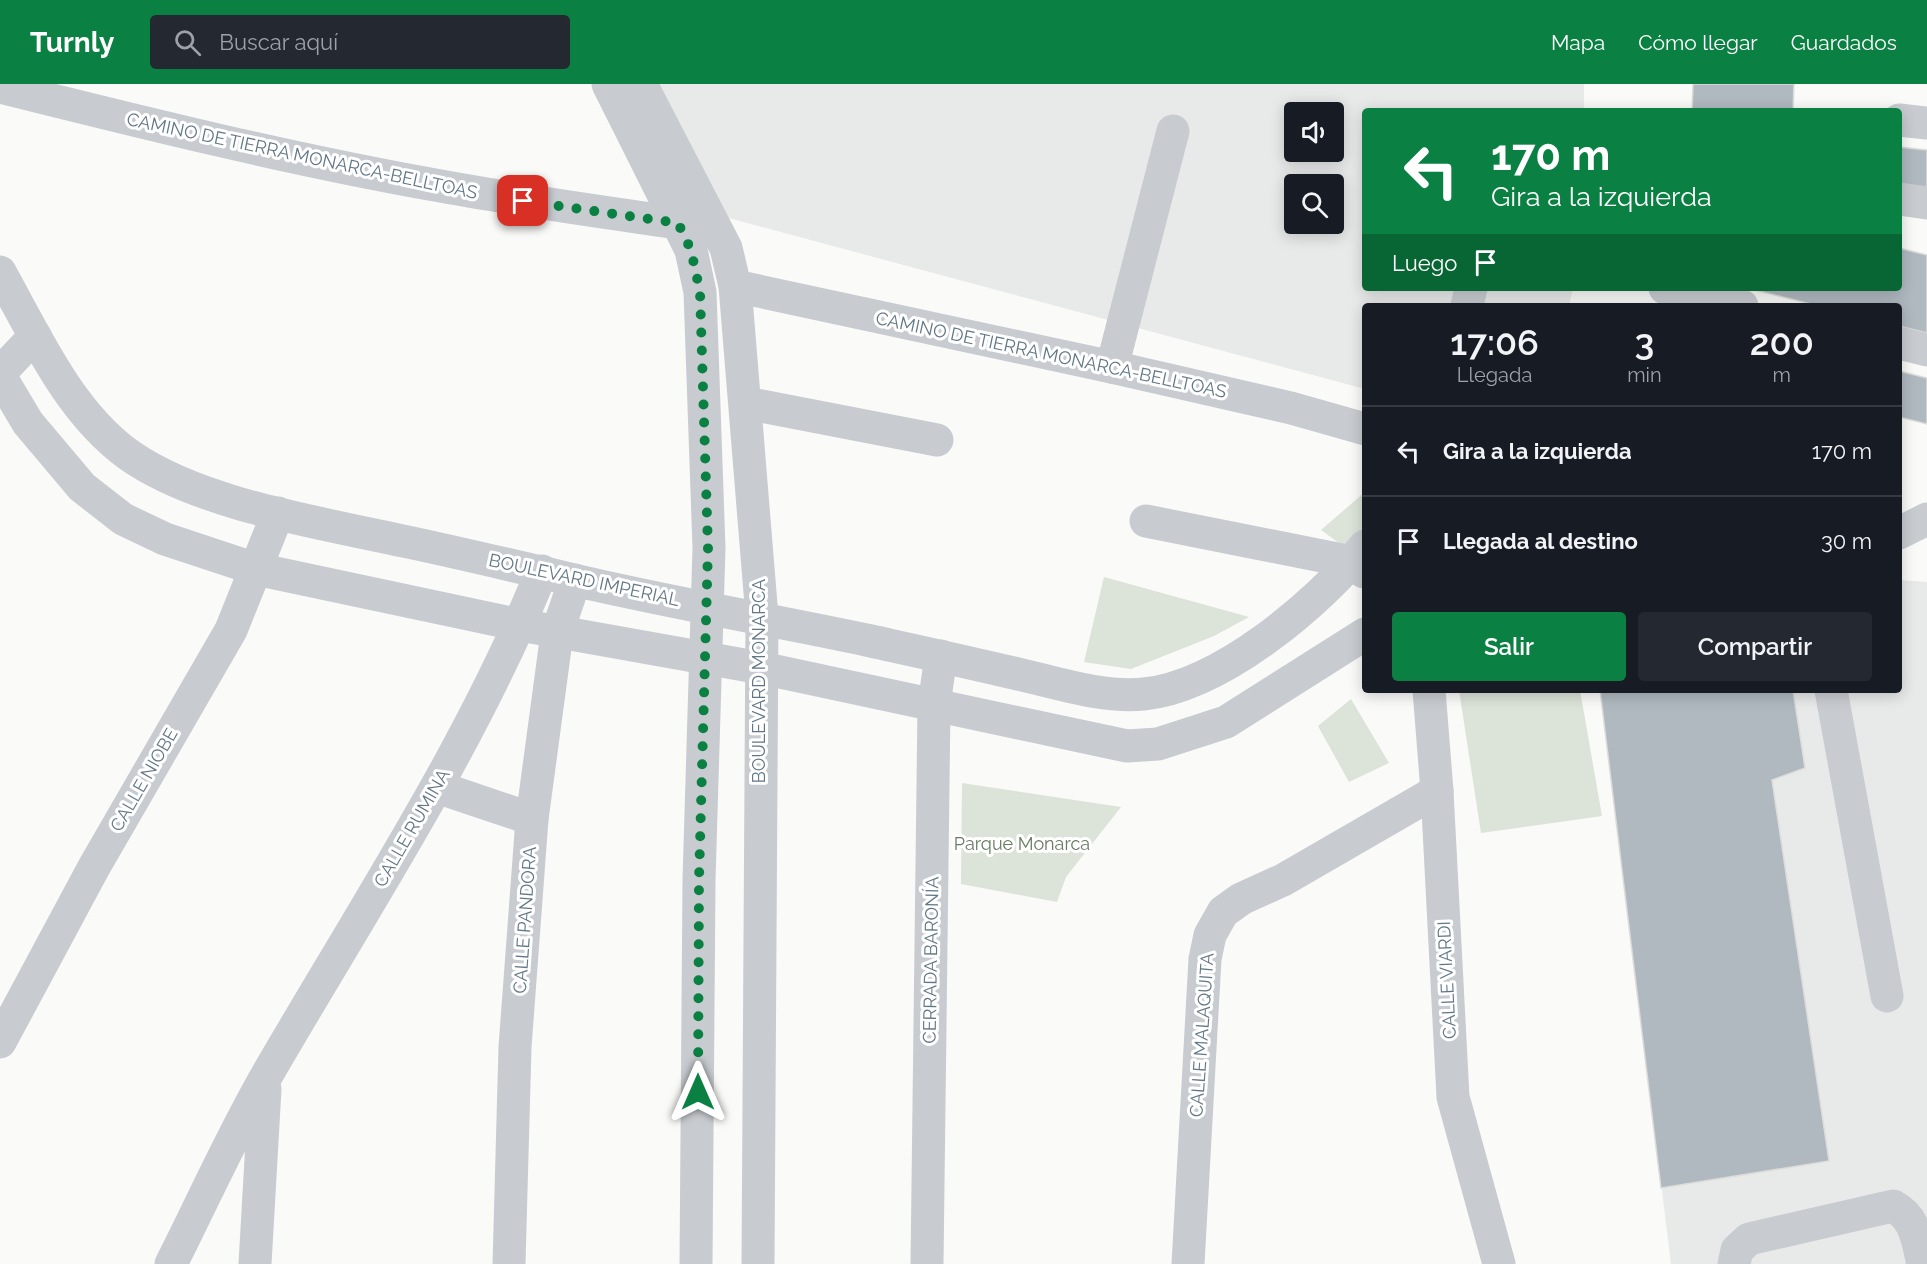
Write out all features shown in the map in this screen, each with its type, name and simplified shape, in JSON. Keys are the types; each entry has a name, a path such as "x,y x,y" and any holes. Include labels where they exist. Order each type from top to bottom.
{"street":[{"path":"608,84 691,250 700,292 708,548 704,658 696,1264"},
{"name":"BOULEVARD MONARCA","path":"641,84 726,248 735,286 762,617 758,1264"},
{"name":"CAMINO DE TIERRA MONARCA-BELLTOAS","path":"0,87 152,125 432,185 539,204 678,223"},
{"path":"1902,120 1927,123"},
{"path":"1112,367 1173,131"},
{"path":"1902,199 1927,203"},
{"name":"BOULEVARD IMPERIAL","path":"0,272 35,336 69,390 96,424 127,453 176,483 278,513 574,580 762,617 1113,694 1144,694 1168,689 1216,669 1261,644 1361,560"},
{"name":"CAMINO DE TIERRA MONARCA-BELLTOAS","path":"735,286 1112,367 1292,408 1362,428"},
{"path":"1678,291 1729,303"},
{"path":"35,336 0,375 28,423 82,488 115,512 165,539 256,569 557,633 761,668 1127,746 1158,744 1226,722 1362,636"},
{"path":"1902,344 1927,350"},
{"path":"746,403 937,440"},
{"name":"CALLE NIOBE","path":"0,1042 94,867 231,630 278,513"},
{"path":"1146,520 1361,560"},
{"name":"CALLE RUMINA","path":"171,1264 266,1076 437,787 520,625 542,572"},
{"name":"CALLE PANDORA","path":"509,1264 515,1047 532,819 557,633 574,580"},
{"name":"CERRADA BARONÍA","path":"927,1264 934,705 941,656"},
{"name":"CALLE VIARDI","path":"1429,693 1454,1097 1499,1264"},
{"path":"1832,693 1887,996"},
{"path":"437,787 532,819"},
{"name":"CALLE MALAQUITA","path":"1188,1264 1205,959 1210,935 1223,912 1240,899 1283,880 1437,791"},
{"name":"CALLE RUMINA","path":"255,1264 266,1076"},
{"path":"1734,1264 1737,1250 1749,1239 1893,1206 1904,1212 1912,1221 1923,1264"}],"shaded area":[{"path":"654,84 1584,84 1584,108 1362,108 1362,291 1572,291 1570,303 1362,303 1362,388 725,217"},
{"path":"1902,580 1927,582 1927,1264 1671,1264 1600,693 1902,693"}],"green space":[{"path":"1362,495 1362,566 1354,554 1321,530"},
{"path":"1104,577 1249,617 1214,636 1131,669 1084,662"},
{"path":"1459,693 1581,693 1602,816 1481,833"},
{"path":"1351,699 1389,763 1349,782 1318,726"},
{"name":"Parque Monarca","path":"962,783 1121,807 1066,877 1057,902 961,884"}],"building":[{"path":"1693,84 1794,84 1793,108 1692,108"},
{"path":"1902,147 1927,150 1927,192 1902,189"},
{"path":"1902,249 1927,255 1927,333 1902,327 1902,303 1807,303 1759,291 1902,291"},
{"path":"1902,372 1927,378 1927,424 1902,418"},
{"path":"1600,693 1793,693 1805,768 1772,780 1829,1161 1661,1188"}],"route":[{"path":"523,201 678,223 691,250 700,292 708,548 699,880 698,1092"}]}
